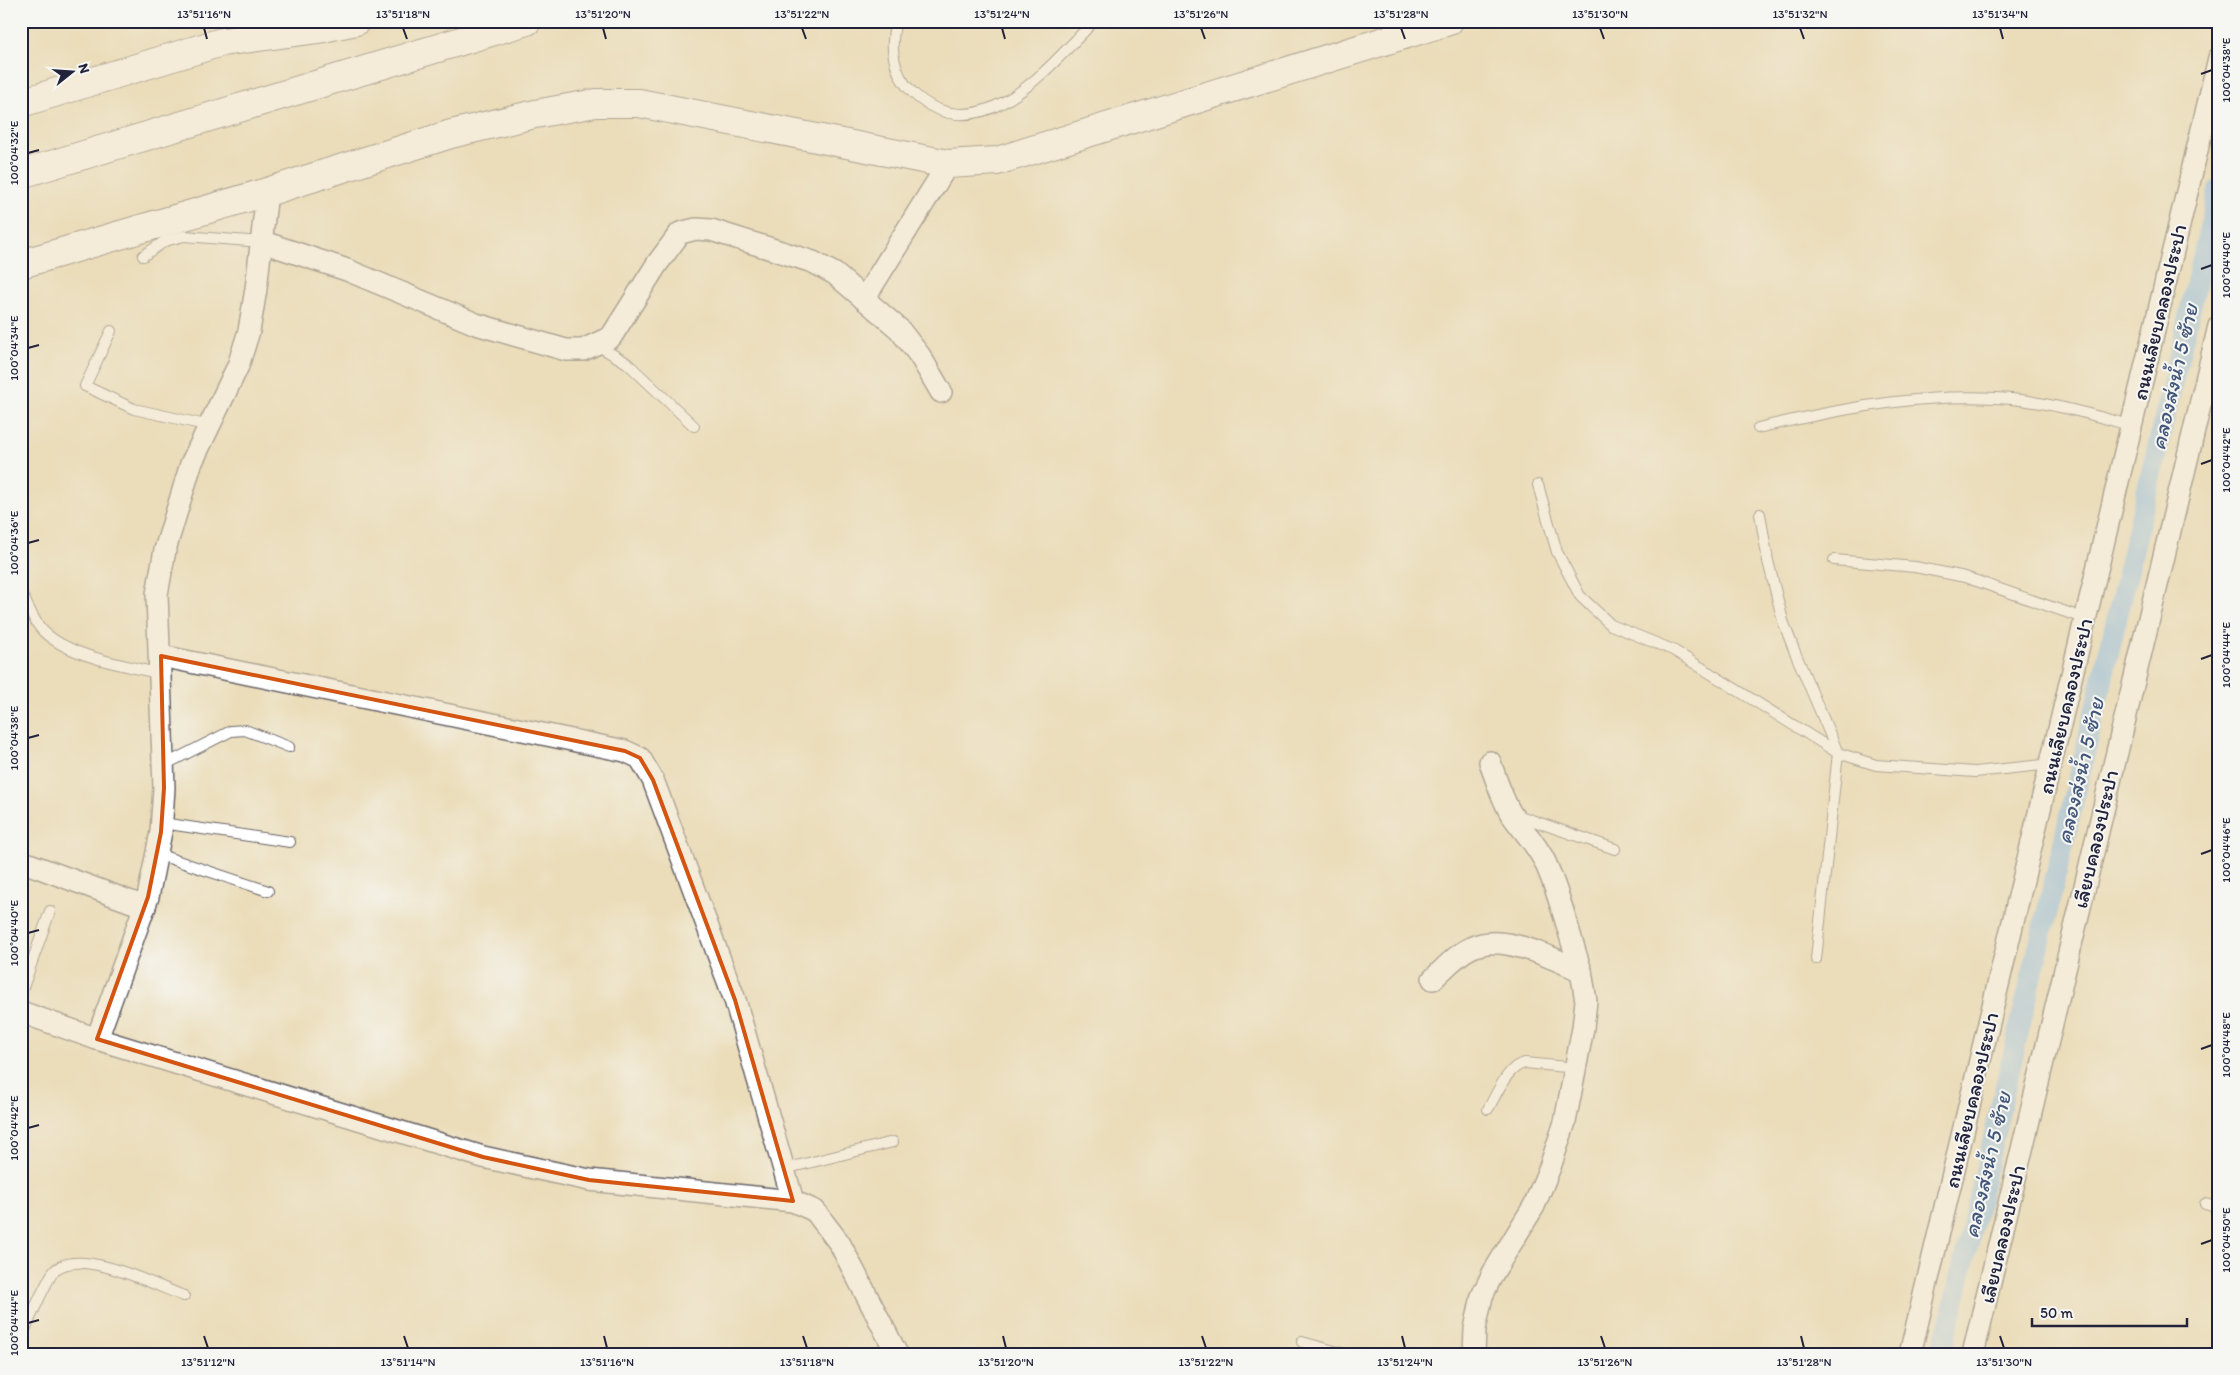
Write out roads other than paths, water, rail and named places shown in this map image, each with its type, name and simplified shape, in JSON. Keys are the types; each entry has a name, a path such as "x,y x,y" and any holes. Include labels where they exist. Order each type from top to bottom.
{"main road":[{"path":"222,42 260,21"},
{"path":"21,103 222,42 318,29 356,21"},
{"path":"21,174 527,21"},
{"path":"21,264 267,192 451,134 535,114 596,103 639,103 948,164 997,161 1449,21"}],"street":[{"name":"ถนนเลียบคลองประปา","path":"1910,1354 2133,426 2219,58"},
{"path":"864,299 948,164"},
{"path":"97,1039 146,907 162,823 164,765 157,594 165,550 191,464 238,366 248,331 262,242 267,192"},
{"path":"262,242 347,270 476,324 566,350 583,350 611,337 657,264 680,233 696,229 711,230 813,262 835,274 898,330 920,356 940,392"},
{"name":"เลียบคลองประปา","path":"1973,1354 2219,326"},
{"path":"161,665 625,751 640,758 654,780 735,1000 793,1201"},
{"path":"1474,1354 1475,1329 1482,1296 1493,1273 1534,1206 1550,1167 1565,1122 1583,1028 1586,1001 1581,971 1555,887 1544,861 1533,842 1511,813 1502,796 1490,762"},
{"path":"21,861 146,907"},
{"path":"1433,979 1453,959 1472,947 1483,943 1499,943 1532,950 1581,971"},
{"path":"21,1012 97,1039 483,1157 589,1180 793,1201 814,1211 840,1244 897,1354"}],"lane":[{"path":"896,21 892,42 894,57 899,73 908,88 920,100 936,108 954,113 972,114 1002,105 1015,96 1044,72 1094,21"},
{"path":"143,256 165,242 184,236 262,242"},
{"path":"110,331 85,386 134,409 210,426"},
{"path":"596,345 627,364 694,426"},
{"path":"1758,428 1828,412 1917,399 1978,398 2021,400 2061,407 2133,426"},
{"path":"1538,485 1557,552 1580,596 1611,625 1673,650 1838,753 1876,765 1975,772 2052,764"},
{"path":"1760,514 1768,561 1783,620 1838,753 1816,959"},
{"path":"1834,560 1915,567 1965,577 2086,619"},
{"path":"21,593 41,629 55,641 88,655 161,665"},
{"path":"164,765 231,731 245,730 289,747"},
{"path":"1511,813 1615,849"},
{"path":"162,823 290,842"},
{"path":"157,854 268,891"},
{"path":"21,993 50,911"},
{"path":"1488,1109 1510,1072 1518,1064 1576,1068"},
{"path":"784,1169 893,1142"},
{"path":"2205,1204 2219,1208"},
{"path":"21,1338 53,1271 64,1264 78,1261 96,1263 184,1296"},
{"path":"1302,1342 1345,1354"}],"waterway":[{"name":"คลองส่งน้ำ 5 ซ้าย","path":"1942,1354 2219,188"}]}
